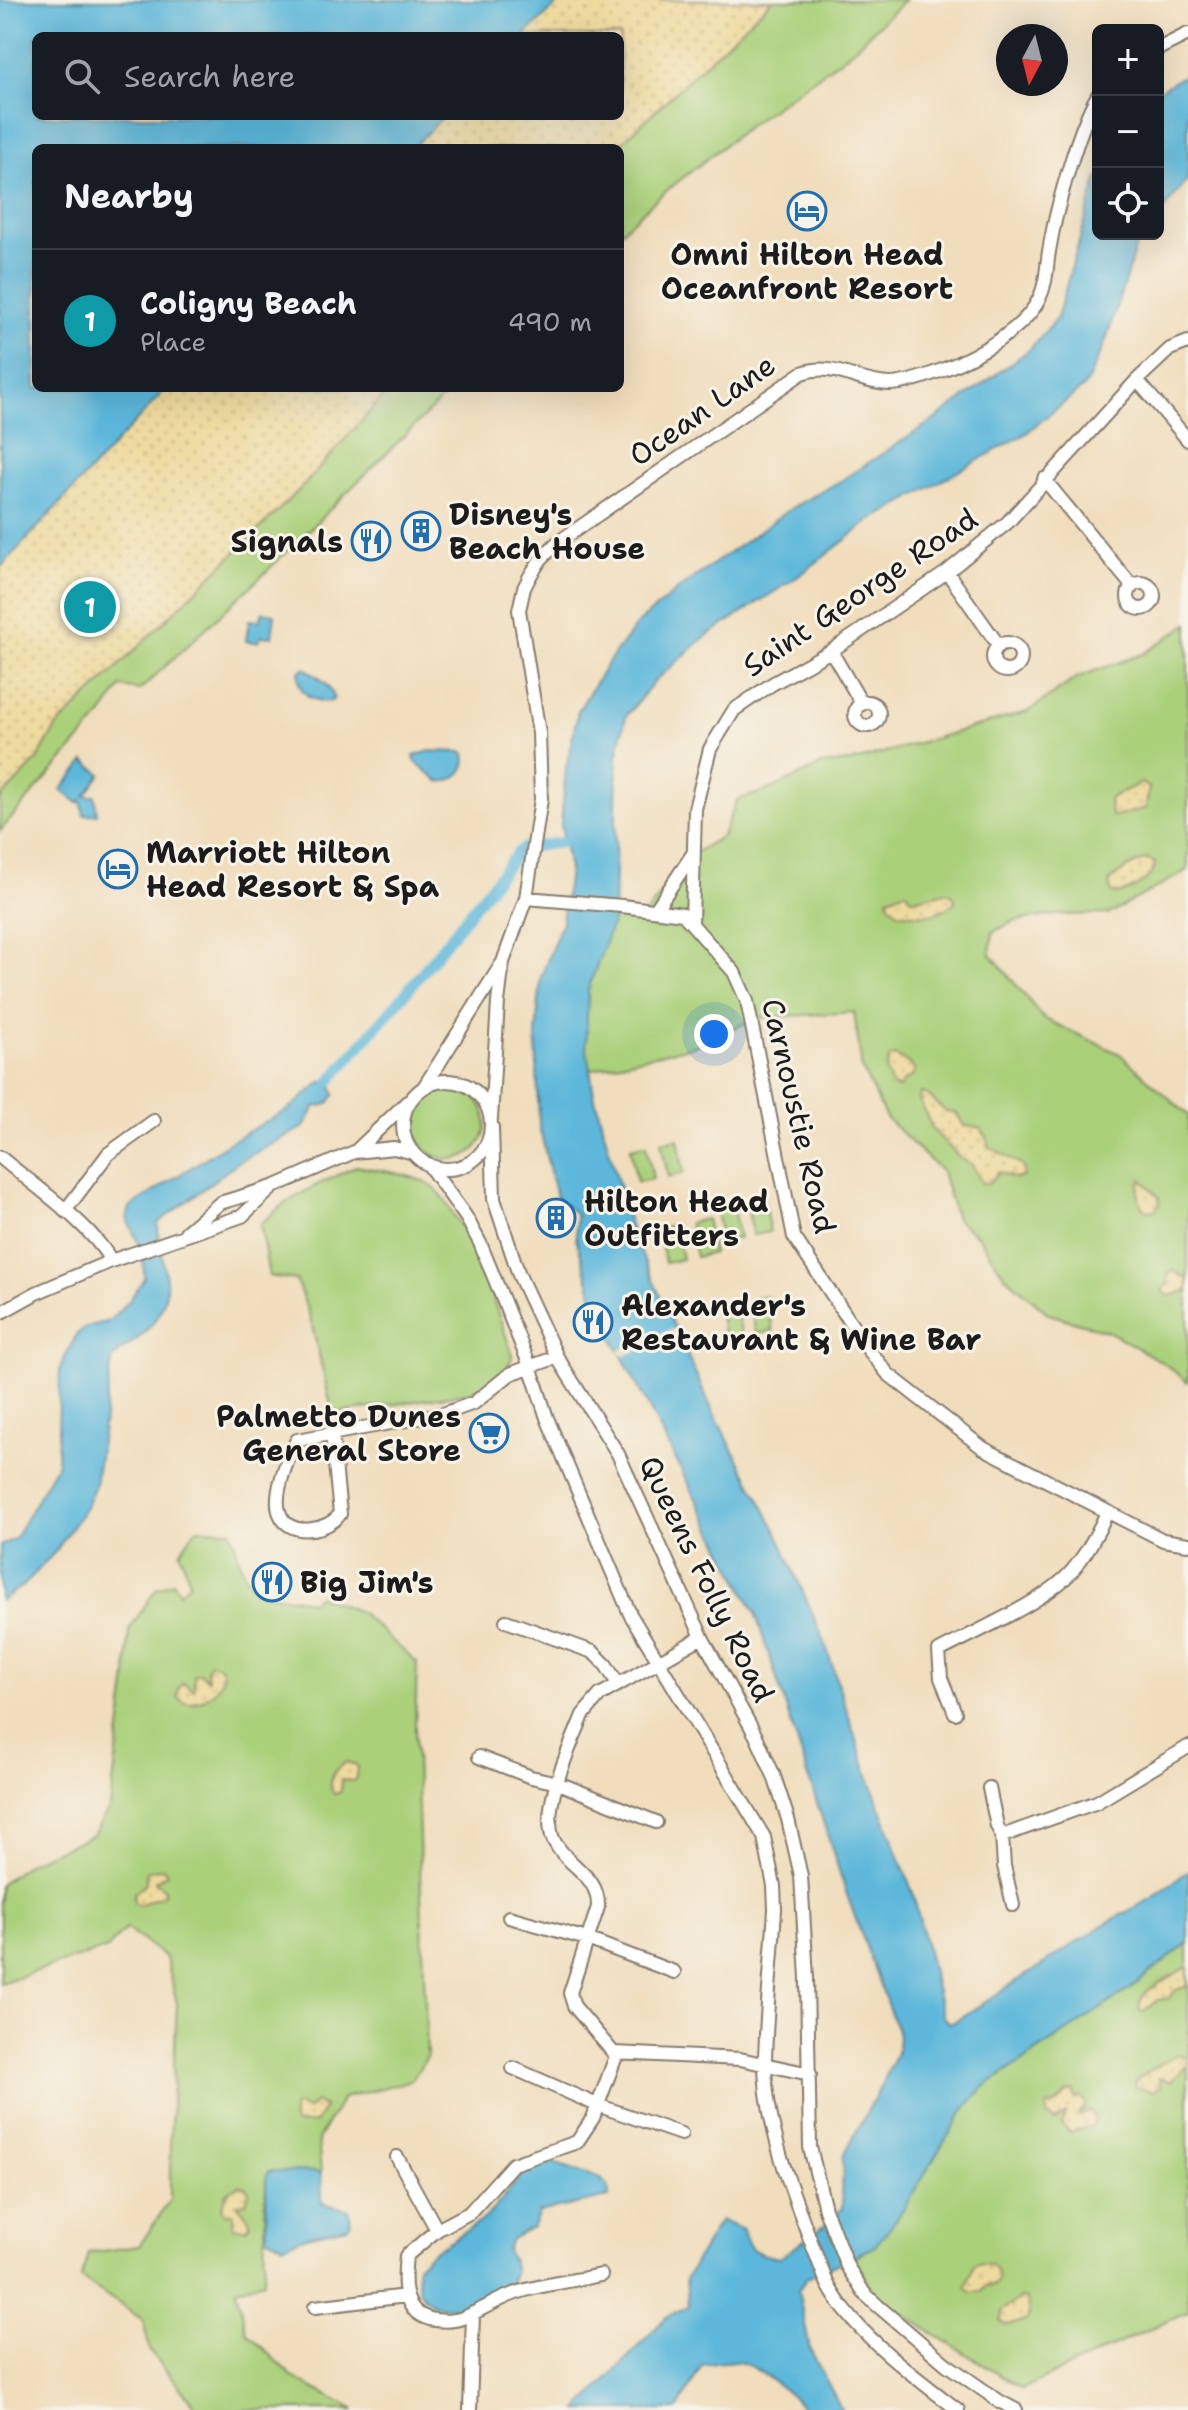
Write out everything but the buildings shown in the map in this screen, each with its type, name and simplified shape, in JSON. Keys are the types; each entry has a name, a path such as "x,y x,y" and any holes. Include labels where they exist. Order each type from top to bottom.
{"street":[{"path":"1164,46 1188,34"},
{"name":"Ocean Lane","path":"424,1087 503,962 526,898 542,789 539,733 519,610 524,588 541,559 557,543 802,373 828,368 876,382 907,382 968,357 1015,328 1029,315 1044,288 1056,217 1098,96"},
{"name":"Saint George Road","path":"692,923 695,809 710,749 734,710 772,684 831,651 947,572 1008,522 1137,380 1170,349 1188,342"},
{"path":"1137,380 1188,440"},
{"path":"1044,479 1132,586"},
{"path":"947,572 999,646"},
{"path":"831,651 862,704"},
{"name":"Saint George Road","path":"656,909 693,852"},
{"name":"Carnoustie Road","path":"526,898 683,914 734,972 747,1001 794,1237 888,1374 983,1448 1163,1540 1188,1544"},
{"name":"Ocean Lane","path":"491,1123 503,962"},
{"path":"354,1152 424,1087 445,1080 467,1085 483,1099 491,1123 487,1144 470,1163 453,1168 428,1164"},
{"path":"412,1097 406,1107 403,1129 414,1154"},
{"path":"65,1211 108,1154 154,1121"},
{"name":"Queens Folly Road","path":"491,1123 493,1186 500,1223 519,1275 557,1357 618,1454 702,1637 768,1763 797,1851 807,1978 810,2147 825,2209 847,2266 864,2293 934,2354 974,2385 1016,2410"},
{"path":"176,1237 220,1203 273,1187 354,1152 394,1148 414,1154 428,1164 473,1229 530,1366 547,1418 630,1614 764,1837 775,1909 765,2063 776,2142 831,2293 855,2322 958,2410"},
{"path":"0,1157 65,1211 106,1251 111,1261"},
{"path":"0,1313 36,1293 111,1261 242,1216 273,1187"},
{"path":"332,1433 340,1514 323,1528 293,1527 284,1522 278,1512 286,1462 297,1440 332,1433 446,1413 474,1403 510,1374 557,1357"},
{"path":"955,1713 941,1678 939,1651 1030,1603 1070,1573 1093,1542 1107,1512"},
{"path":"506,1621 593,1652 618,1684"},
{"path":"702,1637 600,1695 583,1715 552,1799 554,1841 597,1893 598,1907 570,1993 574,2006 615,2053 740,2059 810,2074"},
{"path":"1002,1836 1097,1802 1188,1747"},
{"path":"479,1757 531,1777 558,1783 656,1822"},
{"path":"989,1788 1002,1836 1004,1866 1013,1905"},
{"path":"509,1917 587,1939 674,1972"},
{"path":"601,2275 516,2293 462,2319 440,2321 426,2318 418,2313 406,2296 406,2256 437,2230 469,2213 513,2164 577,2142 593,2118 615,2053"},
{"path":"513,2068 597,2105 681,2134"},
{"path":"397,2157 437,2230"},
{"path":"315,2307 406,2296"},
{"path":"470,2410 473,2313"}],"green space":[{"path":"772,0 905,0 847,55 752,123 624,228 624,144 620,144"},
{"path":"387,392 449,392 265,573 140,690 121,687 100,717 0,831 0,799 37,760 56,727 303,486"},
{"path":"1188,624 1188,870 1109,914 1056,915 1014,921 993,932 990,953 1043,1018 1120,1054 1188,1115 1188,1382 1165,1364 1110,1332 1049,1314 1004,1275 978,1236 956,1219 942,1172 886,1118 862,1069 854,1012 757,1018 694,1046 590,1070 586,1044 588,990 614,913 645,915 671,881 681,861 722,836 737,800 774,788 821,765 851,762 1027,712 1078,677 1143,654"},
{"path":"457,1087 476,1097 484,1109 484,1137 476,1149 464,1157 443,1159 424,1149 416,1137 414,1116 424,1097 436,1089"},
{"path":"678,1139 684,1173 668,1177 661,1142"},
{"path":"646,1145 653,1179 637,1182 630,1148"},
{"path":"356,1166 426,1183 439,1192 460,1225 486,1280 513,1356 505,1371 472,1392 333,1414 310,1317 296,1280 269,1276 260,1224 284,1204"},
{"path":"763,1197 770,1232 753,1235 746,1201"},
{"path":"732,1203 739,1238 722,1241 715,1207"},
{"path":"706,1219 713,1253 696,1257 689,1223"},
{"path":"675,1225 682,1259 665,1263 658,1228"},
{"path":"766,1296 773,1331 756,1334 749,1300"},
{"path":"735,1302 742,1337 725,1340 718,1306"},
{"path":"196,1529 231,1530 243,1572 256,1593 312,1601 318,1595 360,1612 417,1663 415,1727 427,2056 412,2080 343,2098 318,2139 321,2172 269,2171 266,2177 264,2281 236,2289 247,2333 294,2378 355,2410 198,2410 150,2351 143,2320 81,2278 88,2253 139,2246 170,2200 177,2003 166,1958 126,1928 108,1948 0,1983 0,1884 30,1862 93,1835 110,1807 127,1677 129,1630 156,1589 173,1582 180,1592 190,1582 180,1552"},
{"path":"1188,1943 1188,2311 1022,2389 887,2304 870,2288 854,2257 874,2246 898,2217 964,2110 984,2087 1127,1991"}],"sand":[{"path":"406,0 772,0 620,144 263,144 286,120 624,120 624,32 372,32"},
{"path":"32,392 387,392 303,486 56,727 37,760 0,799 0,427"},
{"path":"1141,783 1149,787 1146,808 1116,817 1111,815 1111,797"},
{"path":"1147,859 1155,863 1146,880 1127,891 1115,894 1111,891 1109,883 1117,875"},
{"path":"906,891 912,899 948,892 954,896 955,902 928,914 898,912 889,904 888,898"},
{"path":"895,1056 910,1064 915,1071 899,1088 892,1086 886,1070 889,1058"},
{"path":"921,1093 928,1095 946,1112 957,1113 964,1126 980,1128 987,1137 988,1146 1023,1166 1024,1176 1016,1179 998,1172 988,1184 982,1183 972,1165 960,1158 933,1130 919,1099"},
{"path":"1141,1179 1159,1197 1160,1204 1155,1210 1147,1211 1140,1200"},
{"path":"1174,1271 1188,1279 1188,1291 1168,1296 1163,1290 1168,1284 1168,1274"},
{"path":"210,1663 219,1666 222,1672 217,1687 202,1700 183,1702 178,1697 179,1687 183,1683 194,1690 194,1675 200,1673 208,1679"},
{"path":"347,1762 358,1767 357,1778 354,1781 342,1780 341,1792 334,1794 331,1785 333,1776"},
{"path":"163,1868 167,1874 155,1881 165,1889 164,1895 139,1905 134,1902 134,1893 146,1883 146,1872"},
{"path":"1186,1967 1187,1986 1176,1990 1168,1999 1157,2000 1144,2012 1139,2010 1143,1996 1149,1990"},
{"path":"1177,2054 1188,2057 1188,2065 1171,2081 1159,2078 1160,2087 1153,2091 1135,2087 1135,2081 1140,2077"},
{"path":"1074,2091 1075,2098 1080,2096 1086,2103 1080,2116 1090,2111 1095,2120 1092,2126 1070,2133 1062,2125 1066,2114 1055,2121 1047,2116 1047,2106 1056,2105 1067,2093"},
{"path":"315,2102 325,2107 315,2123 296,2124 293,2121 293,2108 297,2105 307,2110"},
{"path":"239,2185 249,2192 246,2203 237,2204 249,2218 250,2224 246,2229 233,2227 233,2213 226,2215 222,2209 227,2193"},
{"path":"991,2264 999,2277 994,2285 985,2286 982,2292 971,2292 966,2288 974,2265"},
{"path":"1021,2297 1027,2299 1029,2315 1026,2321 1006,2325 1000,2322 1002,2311"}],"water":[{"path":"0,0 562,0 528,32 32,32 32,120 440,120 416,144 32,144 32,392 163,392 0,568"},
{"path":"1188,73 1188,179 1164,209 1164,96 1164,87"},
{"path":"1092,197 1092,240 1140,240 1104,346 1085,386 1025,434 870,521 800,575 705,637 655,681 626,716 617,756 614,918 588,990 586,1044 594,1095 633,1236 714,1414 776,1530 824,1640 866,1770 913,1893 943,2017 949,2023 957,2020 1106,1923 1151,1899 1188,1871 1188,1943 1127,1991 984,2087 964,2110 898,2217 875,2246 807,2278 798,2290 810,2350 842,2410 806,2410 761,2373 746,2364 729,2362 702,2365 677,2410 578,2410 666,2317 688,2306 686,2278 720,2220 743,2230 755,2251 779,2258 824,2226 842,2208 843,2157 884,2080 898,2049 899,2036 847,1895 755,1612 596,1306 576,1238 576,1214 556,1197 539,1125 536,1035 541,977 562,922 569,870 561,825 566,768 578,711 607,664 638,623 680,588 793,507 839,482 934,420 1029,350 1057,318"},
{"path":"263,612 275,614 272,637 261,636 258,642 246,641 249,620 259,621"},
{"path":"304,668 332,692 332,701 312,698 303,691 299,672"},
{"path":"430,751 464,752 465,764 460,774 450,780 438,781 415,761 414,756"},
{"path":"85,761 101,774 85,796 95,796 97,814 84,815 81,800 78,803 61,790"},
{"path":"330,1081 335,1095 328,1104 315,1107 304,1127 240,1161 158,1223 166,1278 163,1303 146,1331 112,1360 95,1485 86,1506 56,1551 25,1584 0,1601 0,1546 15,1538 57,1464 60,1367 77,1334 86,1327 109,1321 129,1301 144,1278 143,1253 127,1219 130,1207 236,1138 288,1110 321,1082"},
{"path":"547,2161 600,2178 608,2186 609,2197 539,2212 532,2228 511,2239 507,2250 514,2273 508,2284 485,2301 454,2308 427,2301 419,2288 417,2266 432,2252 483,2219 518,2179"},
{"path":"269,2171 321,2172 322,2203 349,2210 351,2223 347,2227 284,2245 267,2238 266,2177"}],"pier":[{"path":"676,1328 680,1335 622,1356 619,1350"}],"waterway":[{"path":"330,1081 409,989 518,852 524,848 564,842"}],"place":[{"name":"Omni Hilton Head Oceanfront Resort","path":"807,211"},
{"name":"Disney's Beach House","path":"421,531"},
{"name":"Signals","path":"371,541"},
{"name":"Coligny Beach","path":"90,607"},
{"name":"Marriott Hilton Head Resort & Spa","path":"118,869"},
{"name":"Hilton Head Outfitters","path":"556,1218"},
{"name":"Alexander's Restaurant & Wine Bar","path":"593,1322"},
{"name":"Palmetto Dunes General Store","path":"489,1433"},
{"name":"Big Jim's","path":"272,1582"}]}
